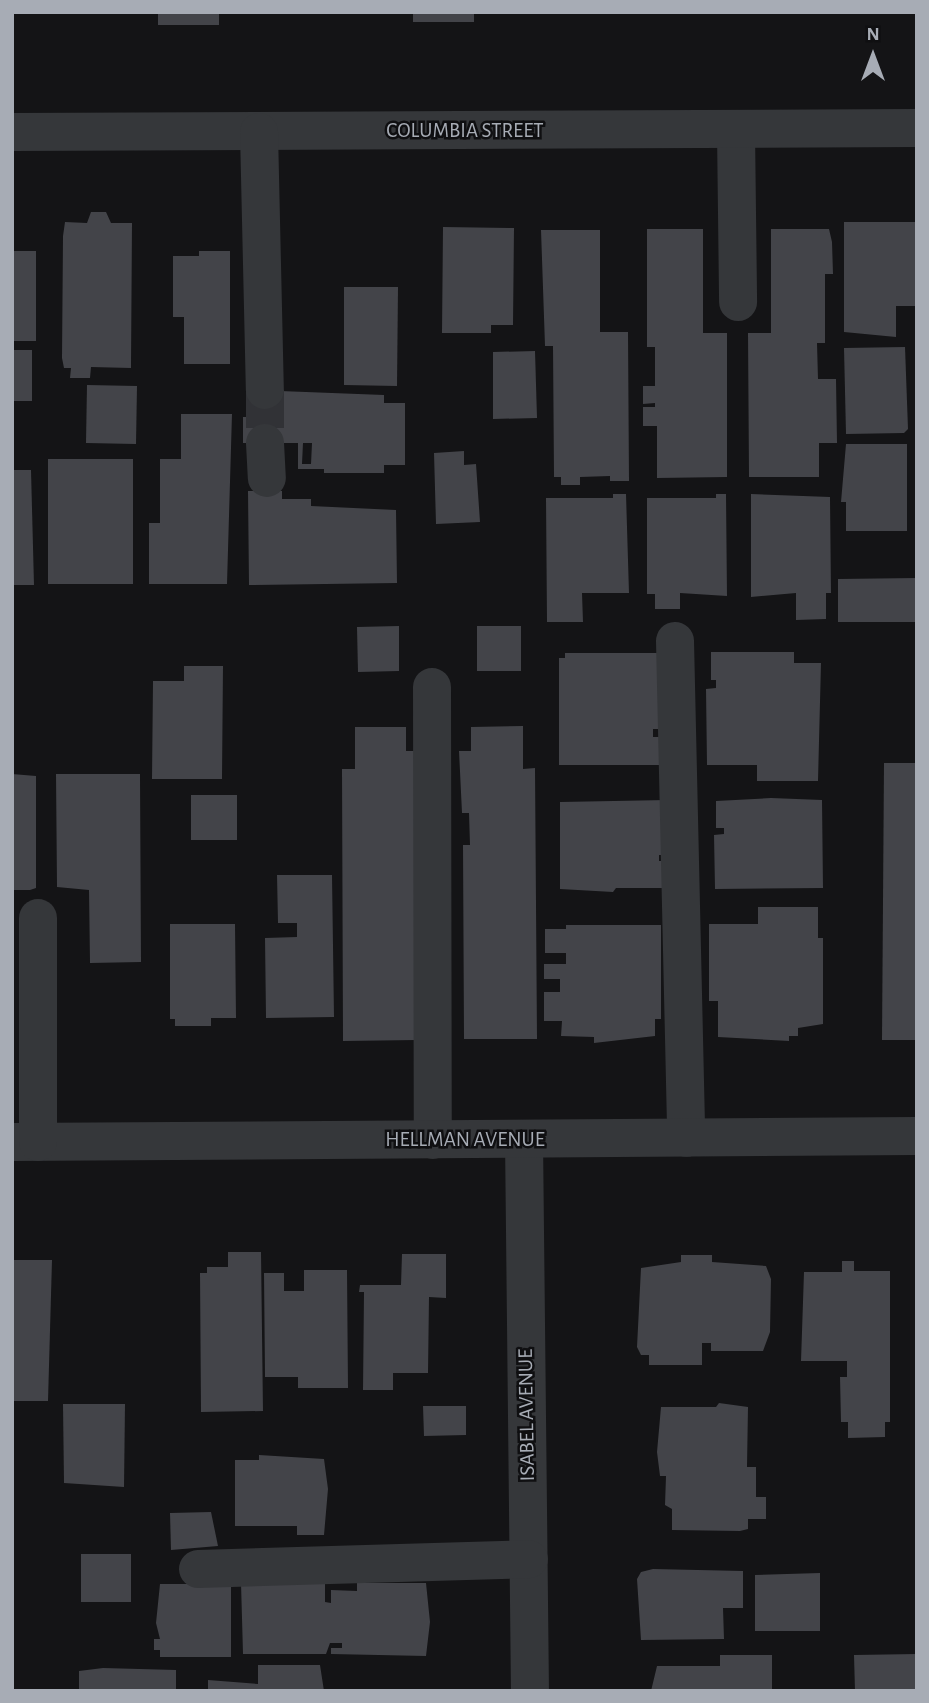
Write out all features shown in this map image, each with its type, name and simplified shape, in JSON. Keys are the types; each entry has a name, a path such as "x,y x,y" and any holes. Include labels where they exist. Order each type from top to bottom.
{"street":[{"name":"COLUMBIA STREET","path":"12,132 736,131 917,128"},
{"path":"736,131 738,302"},
{"path":"259,132 265,390"},
{"path":"675,641 686,1138"},
{"path":"432,687 433,1140"},
{"path":"25,1142 38,918"},
{"name":"HELLMAN AVENUE","path":"25,1142 917,1136"},
{"name":"ISABEL AVENUE","path":"524,1139 530,1691"},
{"path":"198,1569 529,1559"}],"building":[{"path":"158,12 219,12 219,25 158,25"},
{"path":"413,12 474,12 474,22 413,22"},
{"path":"91,212 106,212 111,223 132,223 131,368 91,367 90,378 70,378 71,368 64,368 62,358 63,236 65,222 87,223"},
{"path":"844,222 917,222 917,299 915,306 896,306 896,337 844,332"},
{"path":"443,227 514,228 513,325 491,325 491,333 442,333"},
{"path":"647,229 703,229 703,333 727,333 727,477 657,478 657,426 643,426 643,407 655,407 655,403 643,404 643,386 655,386 655,347 647,347"},
{"path":"771,229 829,229 832,242 833,274 825,274 825,343 817,343 818,379 836,379 837,443 819,443 819,477 749,477 748,333 771,333"},
{"path":"541,230 600,230 600,332 628,332 629,481 610,481 610,476 580,477 580,485 561,485 561,477 554,477 553,346 545,346"},
{"path":"12,251 36,251 36,341 12,341"},
{"path":"199,251 230,251 230,364 184,364 184,317 173,317 173,256 199,256"},
{"path":"344,287 398,287 397,386 344,385"},
{"path":"905,347 908,429 904,433 846,434 844,348"},
{"path":"12,350 32,350 32,401 12,401"},
{"path":"535,351 537,418 493,419 493,352"},
{"path":"87,385 137,386 136,444 86,443"},
{"path":"253,390 384,395 384,403 405,403 405,465 384,465 384,473 324,473 324,469 298,469 298,443 243,443 243,417 253,417","holes":["303,443 312,443 311,464 302,464"]},
{"path":"181,414 232,414 227,584 149,584 149,523 160,523 160,459 181,459"},
{"path":"846,444 907,444 907,531 846,531 846,502 841,502"},
{"path":"464,451 464,465 476,464 480,522 436,524 434,453"},
{"path":"48,459 133,459 133,584 48,584"},
{"path":"12,470 31,470 34,585 12,585"},
{"path":"248,491 282,491 282,499 311,499 311,506 396,510 397,583 249,585"},
{"path":"613,494 626,494 629,593 582,593 583,622 547,622 546,498 613,498"},
{"path":"716,494 726,494 727,596 680,593 680,609 655,609 655,594 647,594 647,498 716,498"},
{"path":"751,494 830,497 831,593 826,593 826,619 796,620 796,593 751,597"},
{"path":"917,578 917,622 838,622 838,579"},
{"path":"399,626 399,671 358,672 357,627"},
{"path":"477,626 521,626 521,671 477,671"},
{"path":"711,652 794,652 794,663 821,663 818,781 757,781 757,765 707,765 706,689 716,688 716,680 711,680"},
{"path":"565,653 660,653 660,729 653,729 653,737 659,737 660,765 559,765 559,658 565,658"},
{"path":"184,666 223,666 222,779 152,779 153,681 184,681"},
{"path":"523,726 523,769 535,768 537,1039 464,1039 463,845 470,845 469,813 462,813 459,751 471,751 471,727"},
{"path":"355,727 406,727 406,751 419,751 417,1040 343,1041 342,769 355,769"},
{"path":"884,763 917,763 917,1040 882,1040"},
{"path":"12,774 36,776 36,888 30,890 12,890"},
{"path":"56,774 140,774 141,962 90,963 89,890 57,887"},
{"path":"191,795 237,795 237,840 191,840"},
{"path":"771,798 822,800 823,888 715,889 714,835 724,834 724,828 716,828 716,801"},
{"path":"667,800 667,855 659,855 659,861 667,861 667,888 616,888 613,892 560,889 560,802"},
{"path":"277,875 332,875 334,1017 266,1018 265,938 297,937 297,923 278,923"},
{"path":"758,907 818,907 818,938 823,938 823,1024 798,1028 798,1036 789,1036 789,1041 718,1037 718,1001 709,1001 709,924 758,924"},
{"path":"170,924 235,924 236,1018 211,1018 211,1026 175,1026 175,1019 170,1019"},
{"path":"566,925 661,925 661,1019 655,1019 655,1036 594,1043 594,1037 561,1036 562,1021 544,1021 544,992 560,992 560,979 544,979 544,964 566,964 566,953 545,953 545,929 566,929"},
{"path":"228,1252 261,1252 263,1411 201,1412 200,1273 207,1273 207,1267 228,1267"},
{"path":"402,1254 446,1254 446,1298 429,1297 428,1373 393,1373 393,1390 363,1390 364,1292 359,1292 360,1285 401,1285"},
{"path":"681,1255 712,1255 712,1262 766,1266 771,1279 770,1332 763,1351 711,1351 711,1343 702,1343 702,1365 649,1365 649,1355 641,1355 637,1347 641,1268 681,1262"},
{"path":"12,1260 52,1260 48,1401 12,1401"},
{"path":"842,1261 854,1261 854,1271 890,1271 890,1422 885,1422 885,1437 848,1438 848,1422 841,1422 840,1377 847,1377 847,1361 801,1361 804,1272 842,1272"},
{"path":"304,1270 347,1270 348,1388 298,1388 298,1377 265,1377 264,1273 284,1273 284,1291 304,1291"},
{"path":"719,1403 748,1407 747,1467 756,1467 756,1497 766,1497 766,1519 748,1519 748,1529 740,1531 672,1530 672,1509 665,1505 666,1476 660,1476 657,1452 661,1407 716,1407"},
{"path":"63,1404 125,1404 124,1487 64,1483"},
{"path":"423,1406 466,1406 466,1435 424,1436"},
{"path":"259,1455 324,1459 328,1489 324,1535 297,1535 297,1526 235,1526 235,1460 259,1460"},
{"path":"211,1512 218,1546 171,1550 170,1513"},
{"path":"81,1554 131,1554 131,1602 81,1602"},
{"path":"653,1569 743,1571 743,1608 723,1608 724,1639 641,1640 637,1579 641,1572"},
{"path":"820,1573 820,1631 755,1631 755,1575"},
{"path":"241,1583 325,1583 325,1602 331,1603 331,1590 357,1591 357,1583 426,1583 430,1622 426,1656 331,1654 331,1648 342,1648 342,1643 330,1643 326,1654 243,1654"},
{"path":"160,1584 231,1584 231,1657 160,1657 160,1650 154,1650 154,1639 160,1639 156,1623"},
{"path":"917,1654 917,1691 855,1691 854,1655"},
{"path":"720,1655 772,1655 772,1691 651,1691 657,1666 720,1666"},
{"path":"258,1665 320,1665 324,1691 208,1691 208,1680 258,1684"},
{"path":"103,1668 176,1670 176,1691 79,1691 79,1671"}],"tunnel":[{"path":"265,390 265,443"}]}
